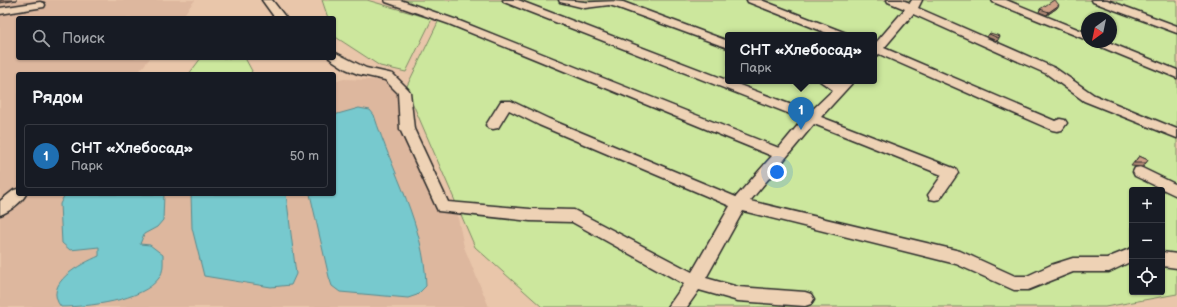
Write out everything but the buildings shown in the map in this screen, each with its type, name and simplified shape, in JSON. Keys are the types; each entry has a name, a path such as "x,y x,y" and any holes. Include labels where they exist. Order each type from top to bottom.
{"lane":[{"path":"267,0 279,16"},
{"path":"390,0 453,22 780,154"},
{"path":"508,0 812,118 951,174 935,195"},
{"path":"564,0 584,5 609,2 619,4 725,44"},
{"path":"752,0 834,32"},
{"path":"892,0 915,5 1051,71 1089,98 1177,134"},
{"path":"996,0 1081,35"},
{"path":"1097,0 1177,30"},
{"path":"0,12 40,5"},
{"path":"877,48 915,5"},
{"path":"1113,48 1177,74"},
{"path":"877,51 927,69 1050,124 1057,126 1060,123"},
{"path":"336,57 362,71 389,77 404,92 407,129 443,207 530,215 574,216 694,282 738,294 805,299"},
{"path":"677,307 694,282 739,204 812,118 845,85"},
{"path":"493,125 506,104 544,122 739,204 960,258 1014,283 1028,283 1057,270 1073,265 1109,265 1129,255"},
{"path":"1140,172 1177,191"},
{"path":"0,209 16,196"},
{"path":"1165,260 1177,261"}],"shaded area":[{"path":"0,0 195,0 183,16 16,16 16,60 148,60 139,72 16,72 16,196 336,196 336,81 344,79 398,81 413,128 458,218 464,247 489,307 0,307"}],"green space":[{"path":"322,0 367,0 432,19 406,72 380,66 336,37 336,16 327,16"},
{"path":"395,0 1177,0 1177,294 1105,307 542,307 475,247 406,88 441,16"},
{"path":"200,60 246,60 252,71 251,72 190,72"}],"water":[{"path":"359,108 370,110 374,115 414,221 420,242 426,286 417,295 408,298 340,292 332,286 310,196 336,196 336,114"},
{"path":"64,196 164,196 163,220 157,227 144,234 140,244 150,245 163,255 162,270 159,278 151,286 128,297 99,304 61,307 56,298 56,290 60,282 74,269 99,256 99,247 70,250 62,243 60,204"},
{"path":"191,196 286,196 296,274 291,285 271,287 204,276 192,228"}],"place":[{"name":"СНТ «Хлебосад»","path":"801,130"}]}
